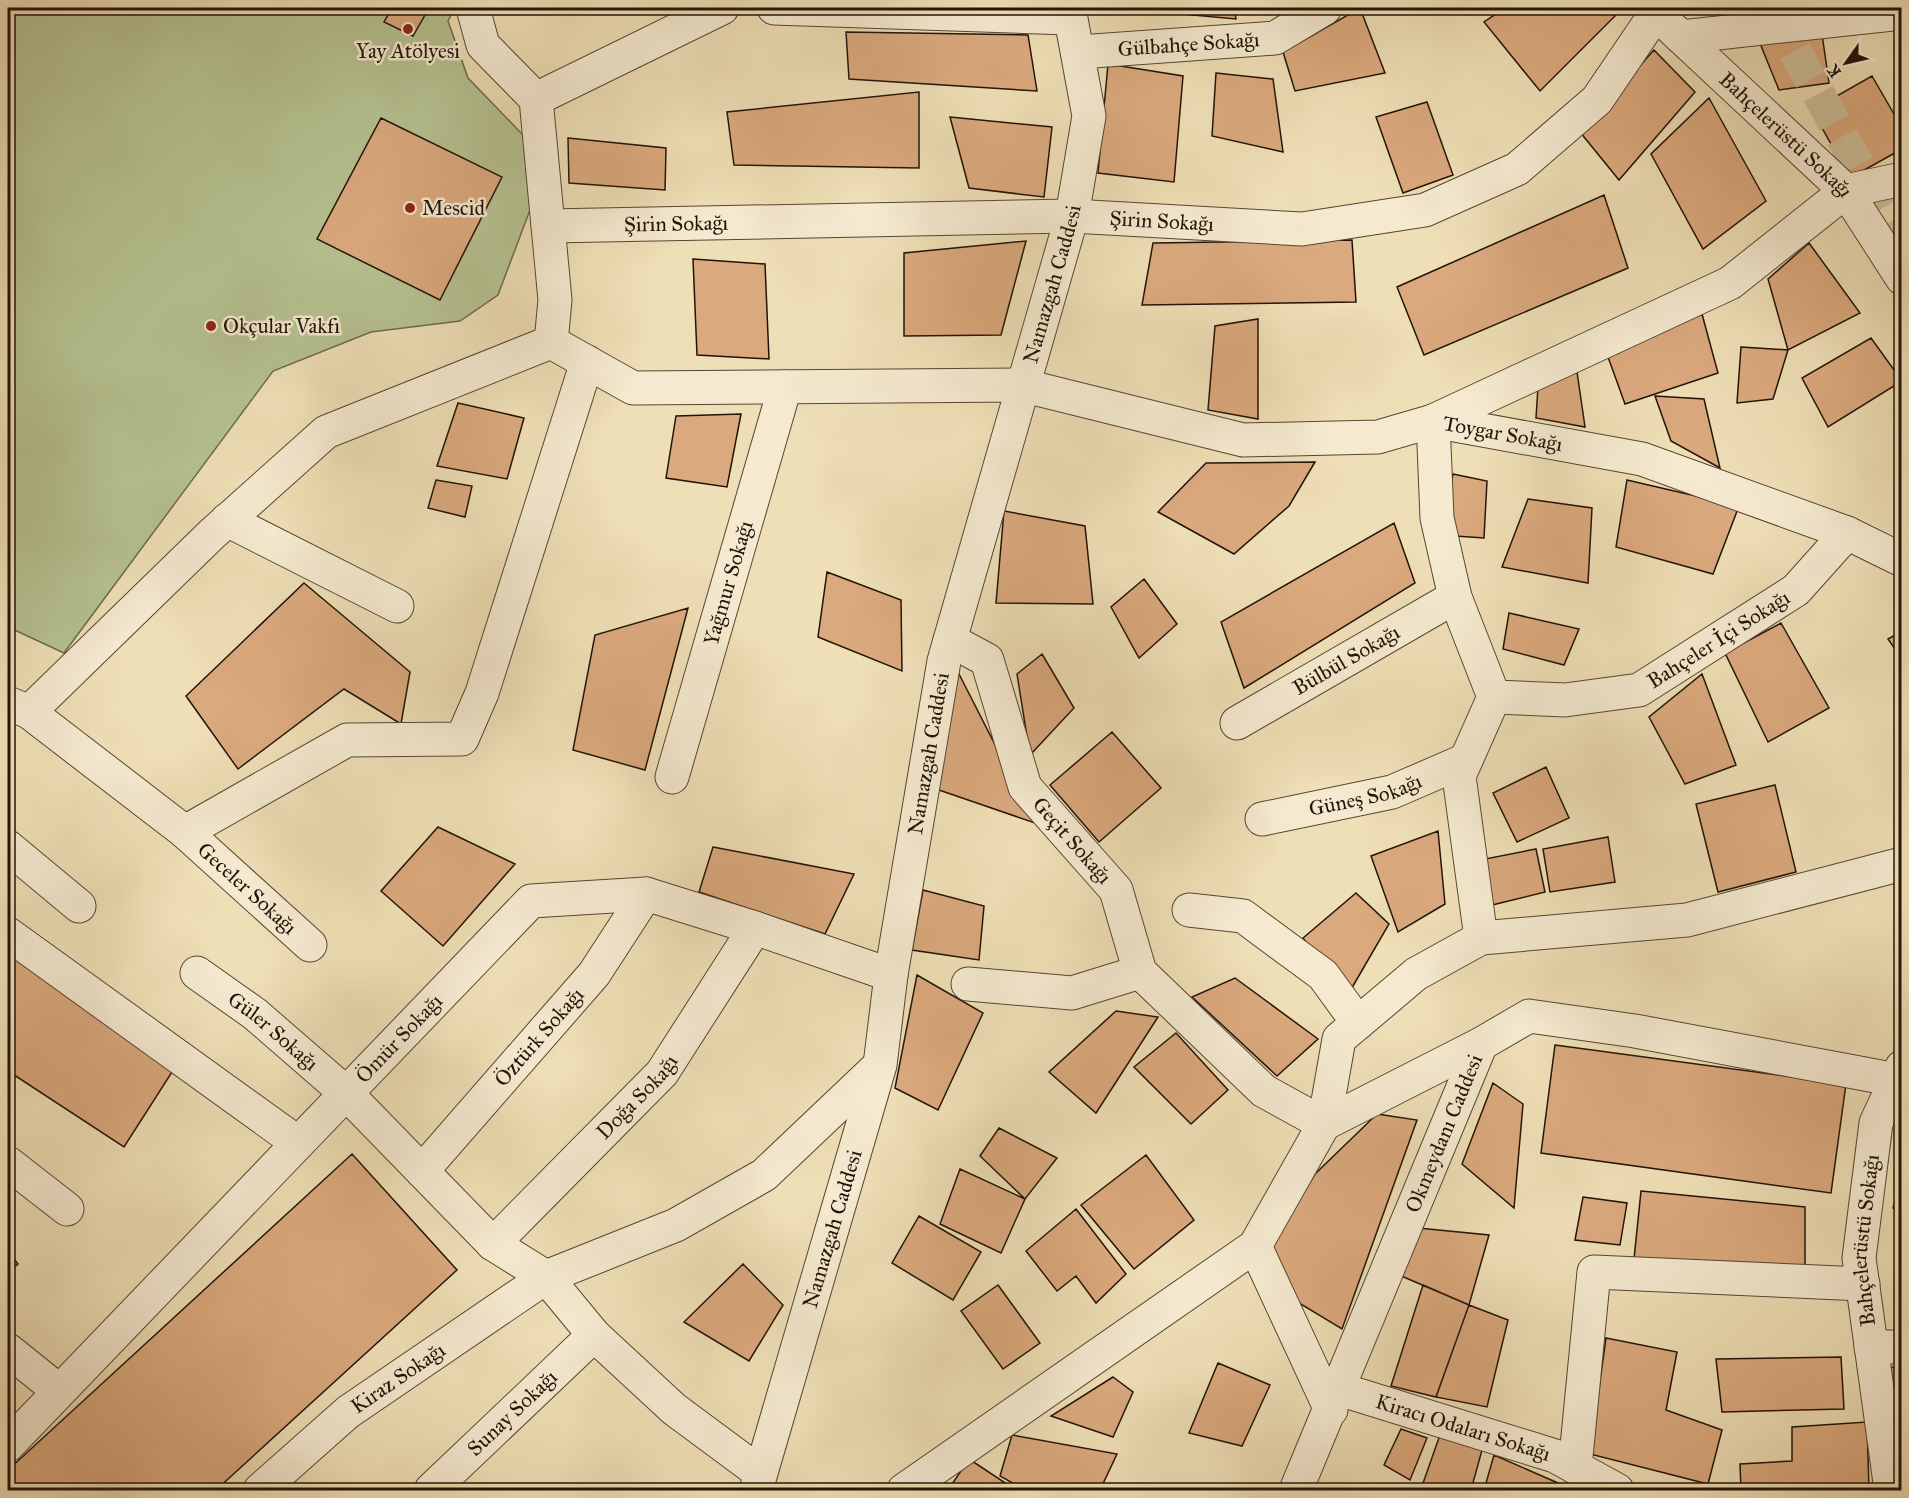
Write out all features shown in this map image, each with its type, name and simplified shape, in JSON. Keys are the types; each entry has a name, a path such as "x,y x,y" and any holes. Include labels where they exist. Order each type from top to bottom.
{"street":[{"path":"18,707 326,432 551,342 555,300 536,99 483,45 474,12 476,8"},
{"path":"536,99 722,8"},
{"path":"774,8 1069,13"},
{"name":"Gülbahçe Sokağı","path":"1078,52 1275,38 1325,8"},
{"name":"Bahçelerüstü Sokağı","path":"1653,10 1846,192 1902,279"},
{"name":"Şirin Sokağı","path":"548,226 1071,216 1302,229 1425,210 1517,169 1597,100 1653,10"},
{"name":"Namazgah Caddesi","path":"757,1481 879,1065 891,975 942,672 1021,385 1071,216 1089,116 1069,13"},
{"path":"1681,37 1902,13"},
{"path":"1481,938 1459,776 1494,697 1455,597 1437,518 1433,421 1730,283 1846,192 1902,179"},
{"name":"Toygar Sokağı","path":"551,342 633,388 1021,385 1243,440 1378,437 1433,421 1642,459 1847,533 1902,560"},
{"path":"185,832 347,740 462,739 482,693 587,362"},
{"name":"Yağmur Sokağı","path":"672,777 785,387"},
{"path":"227,520 397,606"},
{"name":"Bahçeler İçi Sokağı","path":"1494,697 1565,700 1639,690 1796,590 1847,533"},
{"name":"Bülbül Sokağı","path":"1237,723 1455,597"},
{"name":"Geçit Sokağı","path":"950,640 987,660 1025,787 1116,890 1140,972 1264,1091 1324,1124"},
{"name":"Geceler Sokağı","path":"18,707 185,832 310,945"},
{"name":"Güneş Sokağı","path":"1262,819 1392,792 1466,760"},
{"path":"8,847 79,906"},
{"path":"910,1489 1255,1246 1324,1124 1339,1039 1416,974 1481,938 1687,920 1902,864"},
{"name":"Ömür Sokağı","path":"8,1445 531,901 646,894 891,975"},
{"name":"Öztürk Sokağı","path":"422,1171 594,974 646,894"},
{"path":"1190,910 1243,916 1323,975 1358,1023"},
{"name":"Doğa Sokağı","path":"493,1244 606,1126 662,1073 754,928"},
{"path":"8,934 298,1143"},
{"path":"968,984 1071,993 1140,972"},
{"name":"Güler Sokağı","path":"197,973 255,1014 346,1093 493,1244 546,1277 594,1335 757,1481"},
{"name":"Okmeydanı Caddesi","path":"1296,1491 1481,1044 1529,1016 1635,1031 1900,1076"},
{"path":"1324,1124 1481,1044"},
{"name":"Kiraz Sokağı","path":"260,1491 348,1412 546,1277 676,1225 764,1175 879,1065"},
{"name":"Bahçelerüstü Sokağı","path":"1891,1491 1886,1347 1863,1284 1859,1258 1876,1123 1900,1076"},
{"path":"8,1163 67,1209"},
{"path":"1255,1246 1335,1400"},
{"path":"1575,1467 1594,1272 1863,1284"},
{"name":"Sunay Sokağı","path":"431,1491 594,1335"},
{"path":"8,1350 59,1391"},
{"name":"Kiracı Odaları Sokağı","path":"1335,1400 1555,1456 1617,1491"}],"green space":[{"name":"Okçular Vakfı","path":"8,8 455,8 448,21 468,78 523,135 533,202 498,295 460,321 371,332 273,371 64,653 8,627"}],"building":[{"name":"Yay Atölyesi","path":"392,8 429,8 413,36 384,22"},
{"path":"1115,8 1234,8 1236,19"},
{"path":"1360,8 1385,73 1295,91 1283,52"},
{"path":"1505,8 1609,8 1615,16 1540,91 1484,22"},
{"path":"1821,27 1829,83 1779,90 1757,36"},
{"path":"846,32 1028,35 1037,91 849,79"},
{"path":"1654,50 1695,92 1619,180 1580,132"},
{"path":"1108,64 1183,76 1174,182 1098,173"},
{"path":"1216,73 1273,79 1283,152 1212,136"},
{"path":"1872,76 1902,128 1902,149 1850,178 1812,110"},
{"path":"919,92 919,168 734,165 727,112"},
{"path":"1709,98 1766,201 1703,249 1651,154"},
{"path":"1427,102 1453,175 1403,193 1376,117"},
{"path":"950,117 1052,127 1044,197 969,188"},
{"name":"Mescid","path":"381,118 502,177 440,300 317,239"},
{"path":"568,138 666,148 665,190 569,183"},
{"path":"1604,195 1628,268 1424,355 1397,287"},
{"path":"1352,240 1356,302 1142,305 1153,243"},
{"path":"1026,241 1001,335 904,336 904,253"},
{"path":"1809,243 1860,313 1788,350 1768,279"},
{"path":"693,259 765,264 769,359 697,355"},
{"path":"1702,314 1718,373 1625,404 1608,357"},
{"path":"1258,319 1258,419 1208,410 1215,326"},
{"path":"1871,338 1902,381 1828,427 1802,378"},
{"path":"1741,347 1788,350 1773,399 1737,403"},
{"path":"1577,372 1585,427 1536,418 1538,387"},
{"path":"1655,396 1704,399 1720,468 1671,441"},
{"path":"458,403 524,418 507,479 437,466"},
{"path":"741,414 727,487 666,478 676,416"},
{"path":"1315,462 1289,506 1234,554 1158,512 1206,463"},
{"path":"1453,474 1487,481 1484,538 1441,535"},
{"path":"436,480 472,486 465,517 428,508"},
{"path":"1627,480 1739,506 1713,574 1616,547"},
{"path":"1528,499 1592,508 1588,583 1502,567"},
{"path":"1004,511 1085,526 1093,604 996,603"},
{"path":"1394,523 1415,583 1244,688 1221,622"},
{"path":"827,572 901,600 902,671 818,637"},
{"path":"1144,579 1177,624 1139,658 1111,607"},
{"path":"304,583 410,672 401,724 344,689 238,769 186,696"},
{"path":"688,608 645,770 573,750 595,635"},
{"path":"1509,613 1579,629 1564,665 1503,649"},
{"path":"1781,623 1829,708 1768,742 1725,653"},
{"path":"1902,631 1902,659 1888,639"},
{"path":"1042,654 1074,708 1030,755 1017,674"},
{"path":"958,672 1035,823 936,789"},
{"path":"1702,674 1736,765 1685,784 1649,717"},
{"path":"1112,732 1161,788 1099,842 1050,785"},
{"path":"1546,767 1569,818 1517,842 1493,793"},
{"path":"1775,785 1796,872 1718,892 1696,804"},
{"path":"438,827 515,864 443,946 381,891"},
{"path":"1438,831 1445,904 1398,932 1371,856"},
{"path":"1608,837 1615,882 1550,892 1543,849"},
{"path":"713,847 854,874 825,934 699,892"},
{"path":"1536,849 1545,892 1488,906 1485,859"},
{"path":"923,890 984,906 979,960 912,950"},
{"path":"1356,893 1389,924 1346,998 1303,938"},
{"path":"14,950 181,1058 124,1147 8,1071 8,960"},
{"path":"917,975 983,1013 938,1110 895,1088"},
{"path":"1235,978 1318,1039 1277,1076 1192,997"},
{"path":"1116,1011 1158,1017 1096,1113 1049,1072"},
{"path":"1176,1033 1228,1090 1191,1124 1134,1067"},
{"path":"1555,1045 1846,1084 1831,1193 1541,1153"},
{"path":"1493,1083 1523,1104 1514,1208 1462,1164"},
{"path":"1377,1114 1417,1120 1342,1329 1299,1303 1269,1249 1315,1174"},
{"path":"999,1128 1057,1158 1025,1199 980,1156"},
{"path":"352,1154 457,1270 216,1490 8,1490 8,1470"},
{"path":"1146,1155 1194,1220 1134,1269 1081,1205"},
{"path":"960,1169 1025,1199 1001,1253 940,1224"},
{"path":"1902,1175 1902,1211 1893,1208"},
{"path":"1641,1191 1805,1207 1805,1267 1634,1259"},
{"path":"1583,1197 1627,1203 1620,1245 1575,1240"},
{"path":"1076,1209 1126,1274 1096,1303 1076,1276 1057,1291 1026,1251"},
{"path":"919,1216 981,1252 953,1300 892,1263"},
{"path":"1418,1228 1489,1235 1469,1305 1399,1275"},
{"path":"8,1252 18,1264 8,1273"},
{"path":"743,1264 783,1305 749,1361 684,1322"},
{"path":"998,1285 1040,1343 1003,1369 961,1311"},
{"path":"1423,1285 1469,1305 1436,1397 1391,1386"},
{"path":"1469,1305 1508,1320 1487,1407 1436,1397"},
{"path":"1606,1338 1677,1352 1666,1410 1722,1430 1708,1484 1590,1454"},
{"path":"1841,1357 1844,1409 1722,1412 1716,1359"},
{"path":"1218,1363 1270,1385 1242,1446 1189,1433"},
{"path":"1902,1367 1902,1412 1900,1412 1874,1368"},
{"path":"1113,1377 1133,1392 1113,1437 1051,1416"},
{"path":"1867,1422 1869,1490 1741,1490 1740,1464 1792,1461 1792,1427"},
{"path":"1401,1429 1427,1438 1410,1480 1384,1465"},
{"path":"1012,1435 1117,1454 1100,1490 1025,1490 1000,1476"},
{"path":"1440,1435 1482,1450 1471,1490 1432,1490 1422,1486"},
{"path":"1494,1455 1574,1490 1484,1490"},
{"path":"969,1459 1016,1490 948,1490"}],"tunnel":[{"path":"1771,8 1902,245"}],"place":[{"name":"Yay Atölyesi","path":"408,29"},
{"name":"Mescid","path":"410,208"},
{"name":"Okçular Vakfı","path":"211,326"}]}
